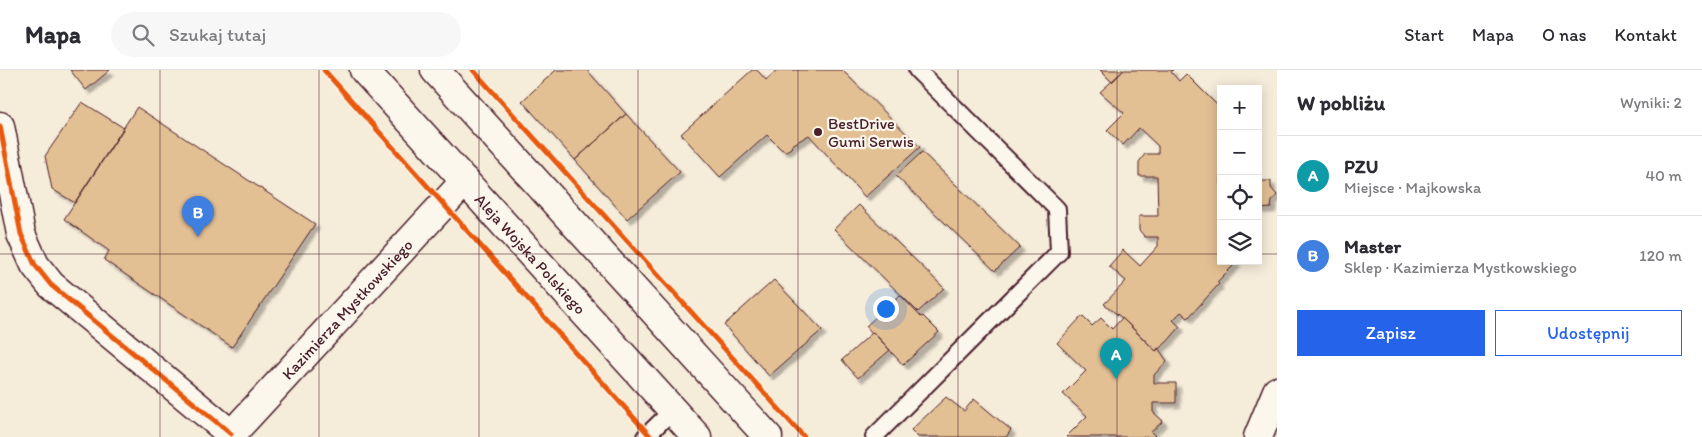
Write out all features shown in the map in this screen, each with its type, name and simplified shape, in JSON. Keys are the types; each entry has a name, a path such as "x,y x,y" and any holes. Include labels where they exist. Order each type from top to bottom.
{"main road":[{"name":"Aleja Wojska Polskiego","path":"364,70 697,437"},
{"path":"435,70 768,437"},
{"path":"0,126 21,234 34,265 51,285 230,435"},
{"name":"Kazimierza Mystkowskiego","path":"230,435 465,182"},
{"path":"1258,437 1277,392"}],"lane":[{"path":"874,437 1059,252 1057,209 917,70"},
{"path":"645,437 673,410"}],"building":[{"path":"70,70 110,70 86,90"},
{"path":"556,70 587,70 626,114 575,160 522,101"},
{"path":"752,70 757,70 766,80 777,70 842,70 920,147 865,197 809,135 786,151 781,149 767,135 720,177 681,134"},
{"path":"1100,70 1124,70 1112,82"},
{"path":"1124,70 1173,70 1171,72 1179,81 1186,74 1217,105 1217,265 1234,265 1217,282 1219,284 1188,318 1181,312 1173,320 1180,327 1156,351 1122,318 1104,304 1126,281 1109,266 1123,250 1140,266 1158,246 1158,237 1145,237 1139,230 1139,216 1158,216 1157,176 1139,176 1139,162 1145,154 1158,154 1158,146 1139,128 1123,145 1107,130 1124,113 1100,92"},
{"path":"82,102 124,128 75,203 52,189 45,156"},
{"path":"137,107 315,224 232,347 104,260 109,251 64,219"},
{"path":"626,114 680,172 627,219 575,160"},
{"path":"922,152 1020,247 995,271 896,176"},
{"path":"1262,181 1271,181 1271,188 1277,195 1272,201 1271,208 1262,209"},
{"path":"859,205 944,288 918,312 834,229"},
{"path":"774,280 822,330 769,376 724,325"},
{"path":"900,295 921,317 923,316 939,332 903,365 866,326"},
{"path":"1082,316 1092,326 1101,318 1112,329 1122,318 1156,351 1158,348 1167,361 1154,375 1154,383 1176,383 1176,403 1153,403 1153,412 1163,421 1151,432 1154,437 1066,437 1087,416 1063,394 1086,371 1057,343"},
{"path":"873,332 890,350 858,378 842,360"},
{"path":"946,397 964,411 974,399 1011,430 1006,437 918,437 911,430"}],"cycle path":[{"path":"324,70 651,437"},
{"path":"473,70 804,437"},
{"path":"0,126 21,234 35,265 51,285 231,434"}],"place":[{"name":"BestDrive Gumi Serwis","path":"818,132"},
{"name":"Master","path":"198,237"},
{"name":"PZU","path":"1116,379"}]}
